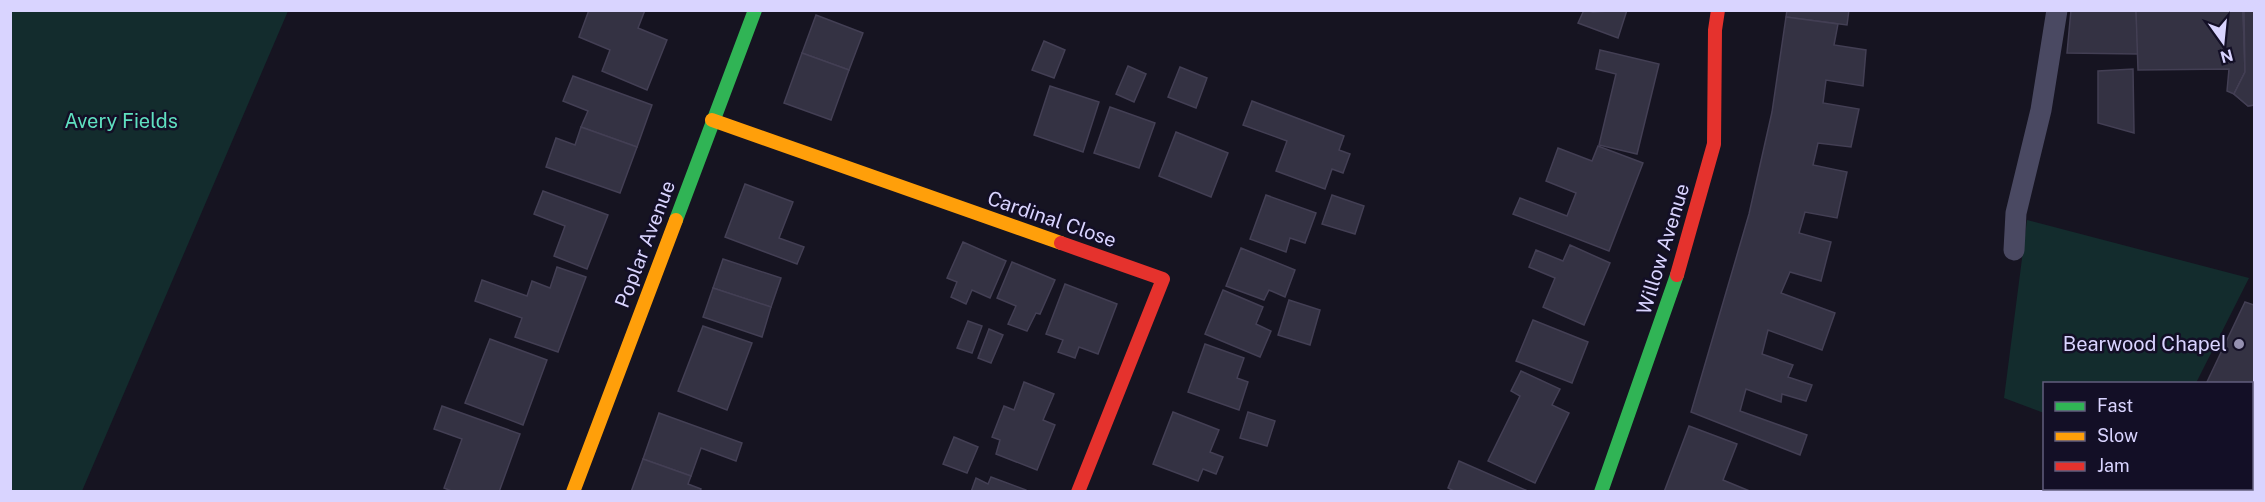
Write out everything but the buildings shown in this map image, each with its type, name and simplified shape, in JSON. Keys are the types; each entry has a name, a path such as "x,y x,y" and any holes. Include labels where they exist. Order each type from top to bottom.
{"street":[{"name":"Poplar Avenue","path":"573,492 755,10"},
{"name":"Willow Avenue","path":"1601,492 1684,255 1714,144 1715,30 1718,10"},
{"name":"Cardinal Close","path":"712,120 1163,279 1078,492"}],"lane":[{"path":"2014,250 2016,213 2041,110 2057,10"}],"green space":[{"name":"Avery Fields","path":"10,11 288,11 82,491 11,491"},
{"path":"2027,220 2249,278 2197,382 2043,382 2043,413 2004,398"}],"traffic: fast":[{"path":"676,220 755,10"},
{"path":"1601,492 1677,275"}],"traffic: slow":[{"path":"712,120 1061,243"},
{"path":"573,492 676,220"}],"traffic: jam":[{"path":"1677,275 1714,144 1715,30 1718,10"},
{"path":"1061,243 1163,279 1078,492"}],"place":[{"name":"Bearwood Chapel","path":"2239,344"}]}
